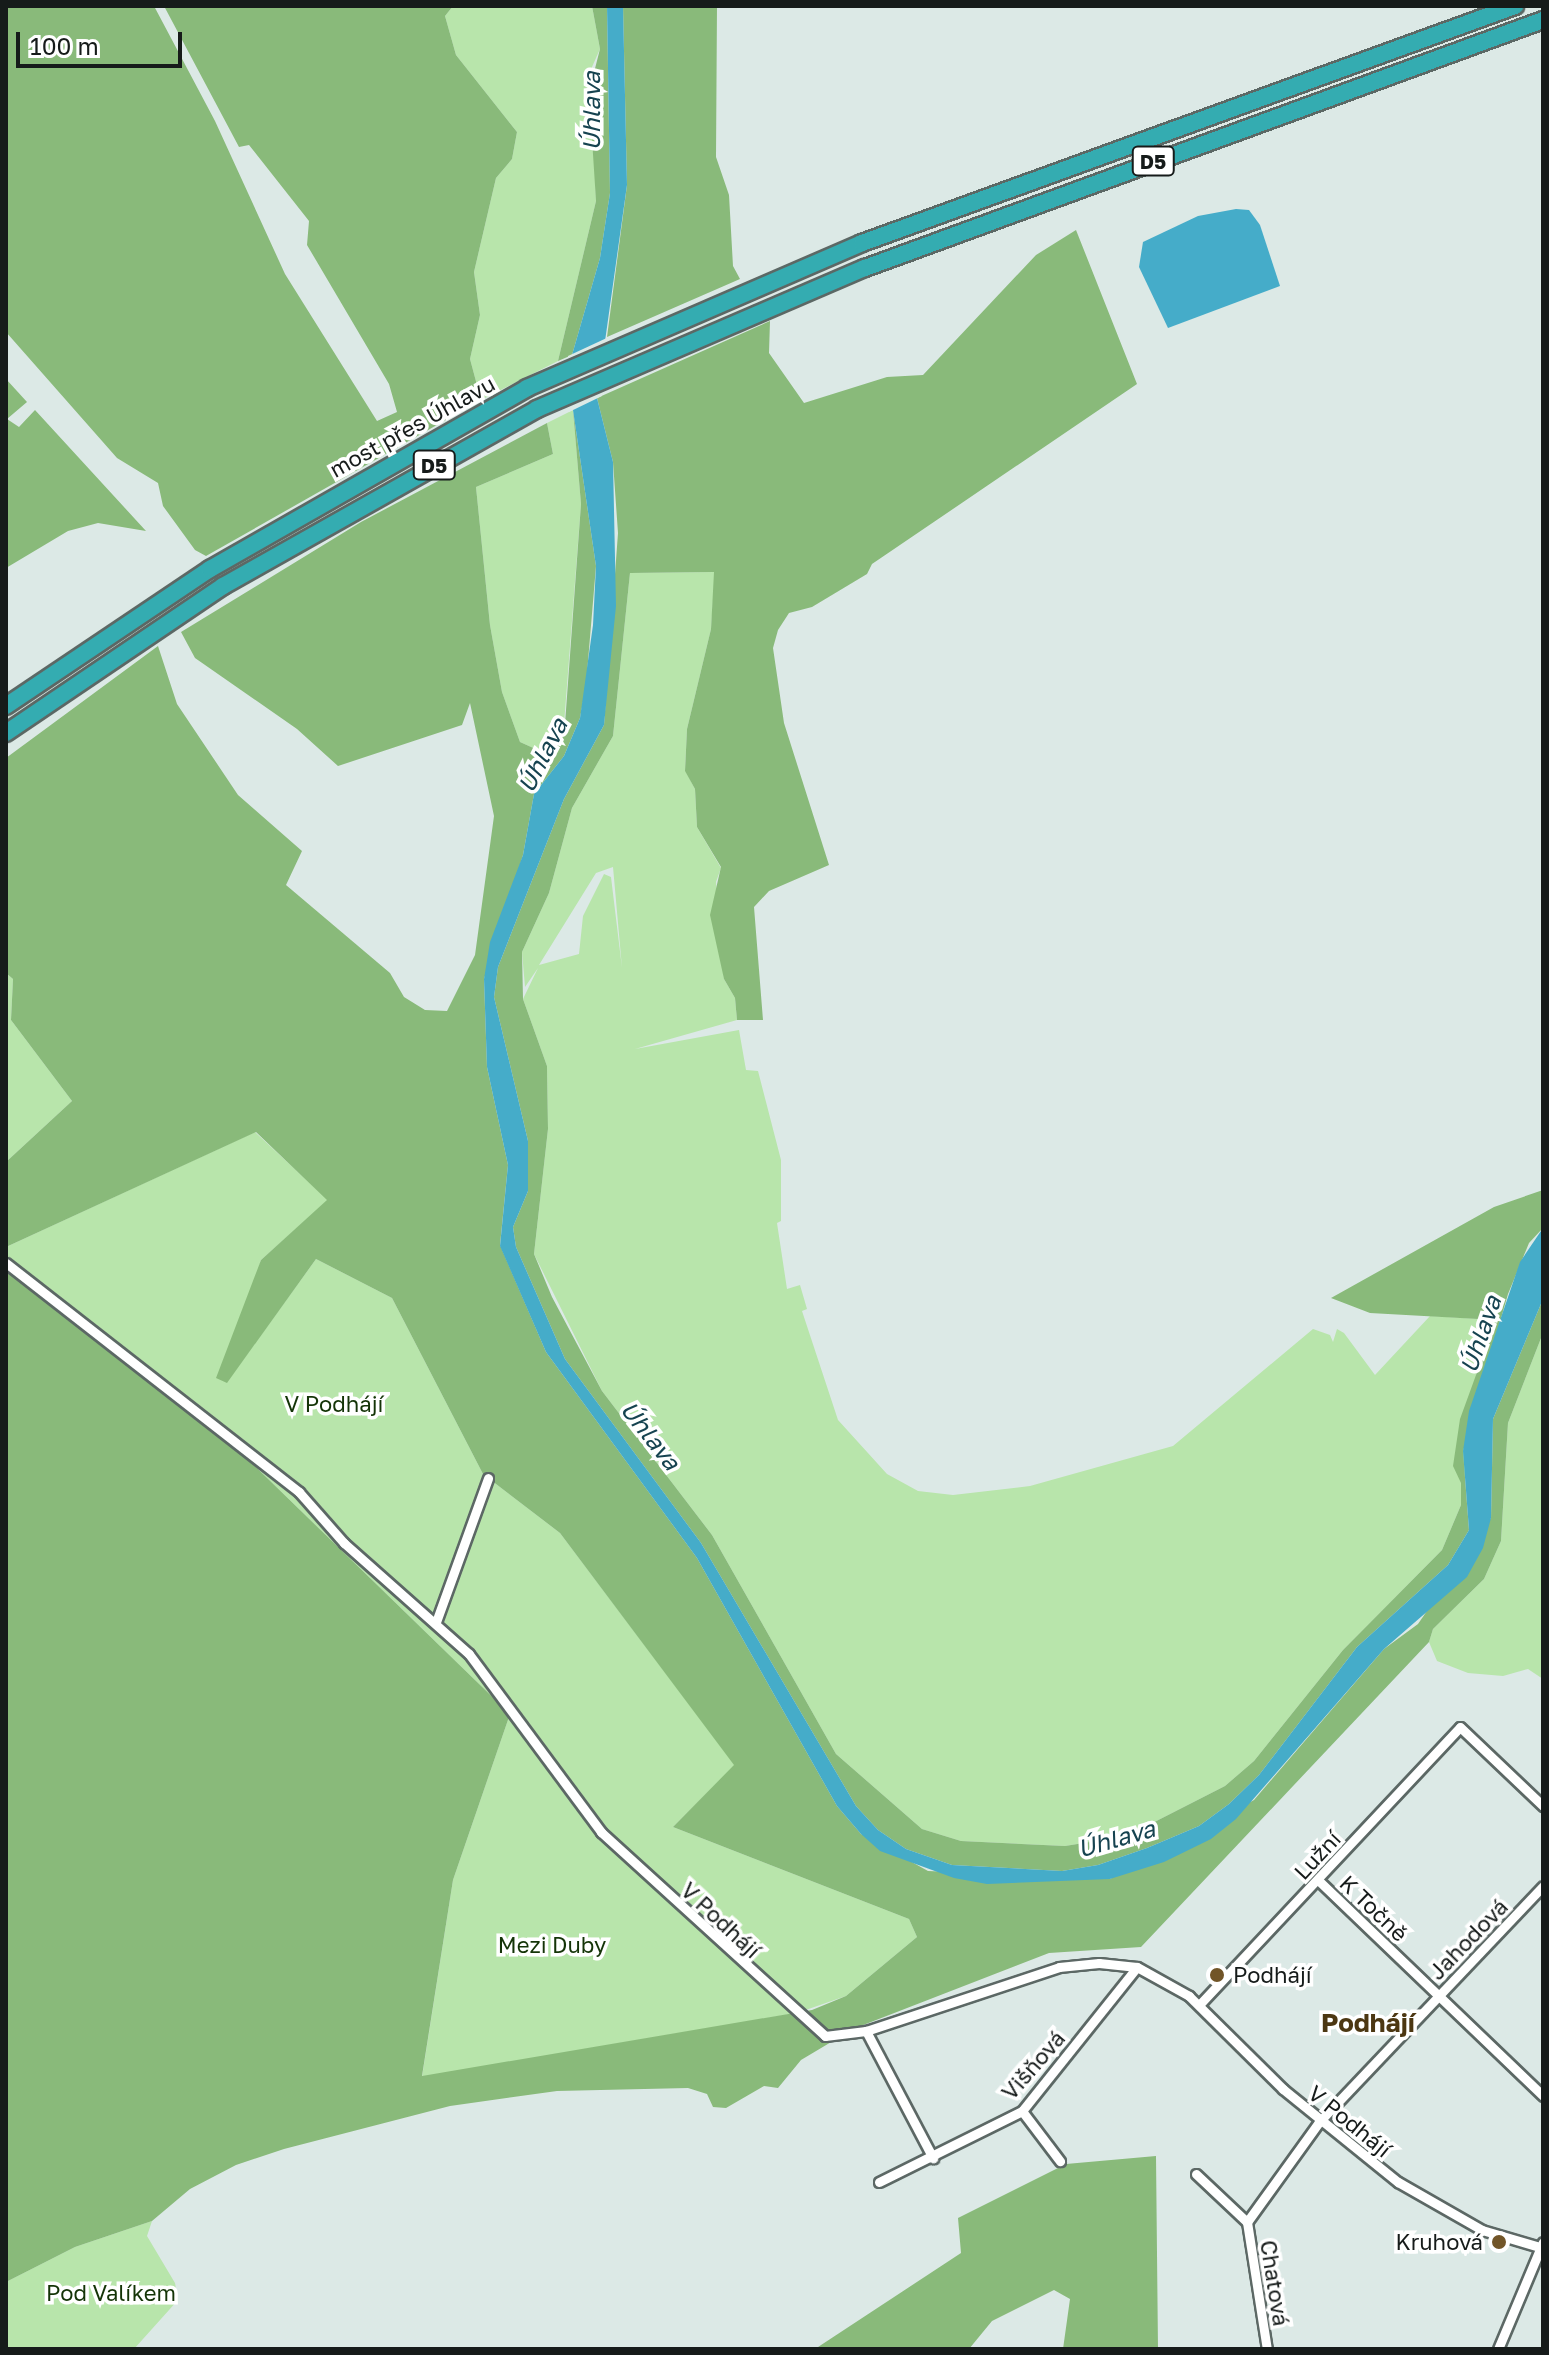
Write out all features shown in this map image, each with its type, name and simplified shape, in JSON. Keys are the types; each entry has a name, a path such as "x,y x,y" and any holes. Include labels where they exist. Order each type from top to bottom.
{"highway":[{"name":"most přes Úhlavu","path":"6,706 107,636 310,508 527,388 755,286 1515,6"},
{"name":"most přes Úhlavu","path":"6,733 119,654 321,526 537,409 880,262 1543,20"}],"street":[{"name":"V Podhájí","path":"6,1263 245,1446 299,1492 344,1543 436,1622 478,1665 529,1730 564,1789 601,1832 817,2030 845,2038 1059,1967 1099,1963 1137,1967 1199,2005 1247,2057 1319,2122 1438,2207 1482,2230 1542,2246"},
{"path":"436,1622 488,1478"},
{"name":"Lužní","path":"1199,2005 1460,1727 1543,1806"},
{"name":"K Točně","path":"1318,1880 1543,2096"},
{"name":"Jahodová","path":"1319,2122 1543,1886"},
{"name":"Višňová","path":"879,2182 933,2158 1022,2111 1137,1967"},
{"path":"866,2031 933,2158"},
{"path":"1022,2111 1060,2161"},
{"path":"1196,2174 1247,2222 1319,2122"},
{"name":"Chatová","path":"1247,2222 1267,2349"},
{"path":"1498,2349 1542,2246"}],"green space":[{"path":"6,6 154,6 215,121 285,274 377,421 397,412 389,384 307,245 309,221 249,145 239,147 164,6 453,6 445,16 456,55 517,132 512,159 496,178 474,272 480,315 470,359 481,400 206,556 195,550 163,506 158,483 117,458 6,332"},
{"path":"453,6 592,6 600,49 592,67 596,201 558,361 481,400 470,359 480,315 474,272 496,178 512,159 517,132 456,55 445,16"},
{"path":"592,6 607,6 610,193 600,258 572,355 558,361 596,201 589,92 600,49"},
{"path":"623,6 717,6 716,157 729,195 733,266 740,279 607,337 627,185"},
{"path":"1076,230 1137,384 872,564 867,574 812,607 789,613 778,630 773,648 784,723 829,865 769,891 754,907 763,1020 737,1020 735,998 724,979 710,915 721,867 697,827 695,789 685,771 687,729 711,629 714,572 630,573 613,736 572,808 549,893 522,952 523,999 547,1066 548,1129 534,1254 552,1297 602,1391 712,1535 836,1754 922,1829 961,1841 1065,1846 1127,1836 1225,1786 1254,1761 1343,1650 1442,1550 1461,1505 1461,1483 1453,1466 1460,1419 1496,1320 1370,1313 1331,1298 1494,1207 1543,1190 1543,1228 1529,1243 1508,1294 1463,1451 1469,1530 1448,1565 1357,1647 1259,1775 1229,1804 1199,1826 1147,1848 1098,1865 1062,1871 952,1865 906,1849 878,1830 856,1806 701,1543 565,1359 516,1247 513,1227 528,1191 528,1141 494,997 498,967 564,799 604,725 618,533 613,462 597,398 770,321 769,353 804,403 887,377 923,375 1036,255"},
{"path":"6,379 27,402 7,419 19,427 35,410 146,531 98,523 68,531 6,568"},
{"path":"573,410 581,504 564,724 540,751 520,742 502,692 490,625 476,487 553,454 547,423"},
{"path":"573,410 596,566 586,685 580,718 564,756 534,794 523,855 484,979 487,1067 508,1165 500,1245 546,1352 697,1558 837,1806 861,1834 928,1871 1110,1879 1254,1800 1384,1649 1418,1624 1491,1518 1493,1419 1543,1299 1543,1333 1508,1423 1501,1541 1484,1579 1433,1629 1429,1642 1141,1947 1049,1953 853,2029 801,2060 778,2088 764,2086 726,2108 713,2107 707,2094 688,2088 557,2091 450,2106 284,2149 236,2165 190,2189 152,2221 75,2247 6,2282 6,1270 230,1442 510,1714 453,1880 422,2076 812,2010 846,1996 917,1937 909,1919 673,1827 734,1765 560,1533 483,1474 392,1298 316,1259 227,1383 216,1378 261,1260 327,1200 256,1132 6,1247 6,1162 72,1101 11,1020 13,979 6,973 6,758 158,646 177,704 238,795 302,851 286,885 390,973 404,997 425,1010 447,1011 475,955 494,816 470,703 462,725 338,766 297,729 195,658 181,632 361,522 547,423 553,454 476,487 490,625 502,692 520,742 540,751 565,724 581,504"},
{"path":"715,572 711,629 687,729 685,770 695,789 697,827 721,868 716,882 724,979 735,998 737,1020 635,1049 739,1030 746,1070 758,1071 781,1160 781,1221 777,1223 787,1289 800,1285 807,1309 802,1311 838,1420 887,1474 918,1491 953,1495 1030,1486 1173,1446 1313,1329 1330,1335 1333,1342 1337,1329 1344,1333 1375,1375 1430,1316 1496,1320 1477,1369 1461,1505 1442,1550 1343,1650 1254,1761 1225,1786 1127,1836 1065,1846 961,1841 922,1829 836,1754 712,1535 602,1391 534,1254 548,1129 547,1066 523,999 538,968 525,987 522,952 549,893 572,808 613,736 630,573","holes":["613,867 622,968 611,877 604,874 583,916 579,954 539,965 596,873"]},
{"path":"6,973 13,979 11,1020 72,1101 6,1162"},
{"name":"V Podhájí","path":"255,1132 328,1200 261,1260 227,1382 316,1259 392,1298 483,1474 560,1533 735,1765 673,1827 909,1919 917,1937 846,1996 797,2013 422,2077 453,1880 510,1714 230,1442 6,1270 6,1247"},
{"path":"1543,1333 1543,1679 1528,1669 1503,1676 1468,1673 1437,1661 1429,1642 1433,1629 1484,1579 1501,1541 1508,1423"},
{"path":"1156,2156 1158,2349 1063,2349 1070,2299 1054,2290 992,2321 969,2349 815,2349 961,2253 958,2218 1066,2164"},
{"name":"Pod Valíkem","path":"152,2221 147,2236 175,2283 178,2300 134,2349 6,2349 6,2282 75,2247"}],"water":[{"path":"607,6 623,6 627,185 597,398 613,462 616,606 604,725 564,799 498,967 494,997 528,1141 528,1191 513,1227 516,1247 565,1359 701,1543 856,1806 878,1830 906,1849 952,1865 1062,1871 1098,1865 1147,1848 1199,1826 1229,1804 1259,1775 1357,1647 1448,1565 1469,1530 1463,1451 1469,1411 1520,1262 1543,1228 1543,1299 1493,1419 1491,1518 1483,1548 1467,1577 1384,1649 1236,1819 1211,1839 1164,1862 1110,1879 987,1884 954,1878 880,1851 861,1834 837,1806 697,1558 546,1352 500,1246 508,1165 487,1067 484,979 490,942 523,855 534,794 564,756 580,718 593,625 596,566 573,410 572,355 600,258 610,193"},
{"path":"1236,209 1249,210 1260,225 1280,286 1168,328 1139,267 1143,242 1198,216"}],"pier":[{"path":"611,336 602,396 569,412 568,356"}],"place":[{"name":"Podhájí","path":"1217,1975"},
{"name":"Kruhová","path":"1499,2242"}],"district":[{"name":"Podhájí","path":"1368,2023"}],"water label":[{"name":"Úhlava","path":"591,111"},
{"name":"Úhlava","path":"542,755"},
{"name":"Úhlava","path":"1480,1334"},
{"name":"Úhlava","path":"651,1435"},
{"name":"Úhlava","path":"1116,1838"}],"park label":[{"name":"Mezi Duby","path":"552,1945"}]}
